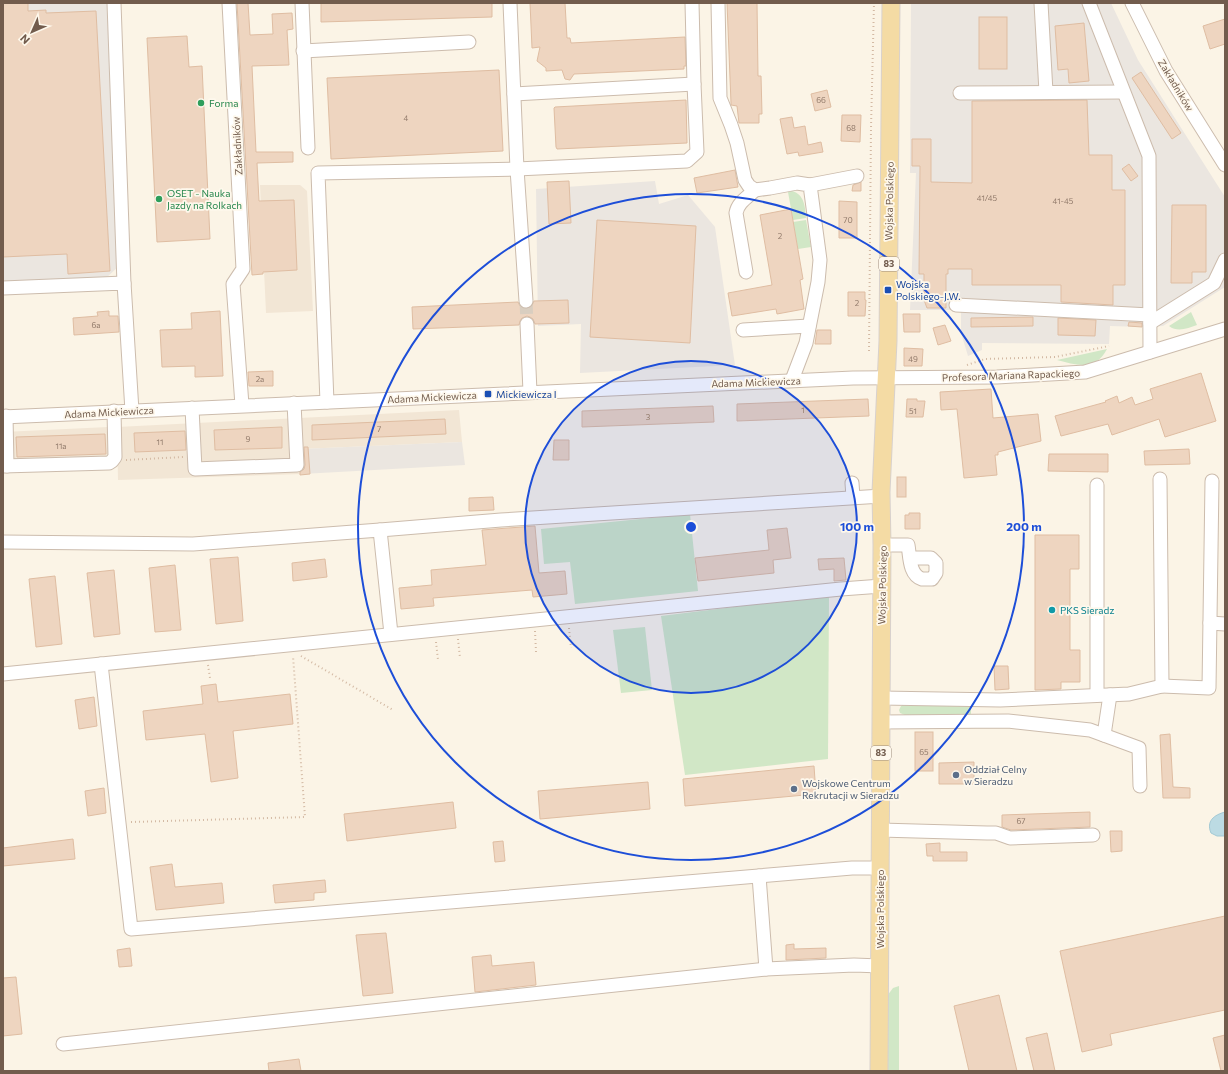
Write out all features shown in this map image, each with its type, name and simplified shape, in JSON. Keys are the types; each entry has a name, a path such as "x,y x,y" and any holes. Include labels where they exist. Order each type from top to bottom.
{"main road":[{"name":"Wojska Polskiego","path":"879,1071 882,496 888,341 891,3"}],"street":[{"path":"114,3 124,284 132,411"},
{"name":"Zakładników","path":"229,3 243,269 233,284 242,405"},
{"path":"302,3 308,148"},
{"path":"510,3 526,302"},
{"path":"327,402 318,173 518,170 687,161 697,152 692,3"},
{"path":"718,3 720,98 737,144 745,180 749,186 755,190"},
{"path":"1041,3 1046,92"},
{"path":"1089,3 1148,156 1150,352"},
{"name":"Zakładników","path":"1132,3 1166,71 1225,165"},
{"path":"304,51 469,42"},
{"path":"514,94 694,84"},
{"path":"960,93 1123,92"},
{"path":"746,272 736,213 740,203 755,190 798,183 806,183 810,185 856,176"},
{"path":"792,380 806,342 818,282 820,260 810,185"},
{"path":"956,305 1150,319 1214,283 1225,260"},
{"path":"3,288 124,284"},
{"path":"527,324 530,392"},
{"path":"743,330 809,326"},
{"name":"Profesora Mariana Rapackiego","path":"886,378 997,377 1085,372 1225,329"},
{"name":"Adama Mickiewicza","path":"5,417 792,380 886,378"},
{"path":"192,408 195,469 297,465 294,403"},
{"path":"5,417 5,466 109,463 115,457 114,412"},
{"path":"1160,479 1162,686"},
{"path":"881,698 1000,700 1129,694 1162,686 1209,688 1212,481"},
{"path":"852,483 853,497"},
{"path":"1097,485 1104,735"},
{"path":"3,542 192,544 501,520 882,496"},
{"path":"380,530 392,634"},
{"path":"882,545 908,545 910,558"},
{"path":"3,674 882,586"},
{"path":"1210,623 1225,624"},
{"path":"101,664 131,929 852,868 880,868"},
{"path":"976,721 977,700"},
{"path":"881,722 1008,721 1090,730 1139,748 1140,786"},
{"path":"880,830 996,833 1010,838 1093,835"},
{"path":"759,876 766,969"},
{"path":"63,1044 766,969 854,965 880,966"}],"path":[{"path":"869,351 870,128 874,3"},
{"path":"963,366 985,359 1055,357 1109,346"},
{"path":"112,461 194,456"},
{"path":"119,823 305,817 292,651"}],"shaded area":[{"path":"3,3 108,3 121,264 105,279 3,284"},
{"path":"911,3 1111,3 1138,60 1225,197 1225,287 1163,326 1110,326 1109,344 982,343 982,350 968,356 961,333 961,310 910,310 916,173 910,173"},
{"path":"655,181 659,204 688,195 715,227 735,365 580,373 581,324 538,326 536,189"},
{"path":"260,185 300,185 307,191 313,311 266,313"},
{"path":"459,410 462,442 301,449 302,474 118,480 117,427"},
{"path":"108,427 109,459 3,463 3,432"},
{"path":"462,442 465,465 302,474 301,449"}],"green space":[{"path":"792,191 800,195 802,198 805,206 806,218 793,220 788,192"},
{"path":"806,220 811,247 798,249 793,222"},
{"path":"1191,312 1197,325 1179,330 1169,326"},
{"path":"1107,349 1097,361 1091,364 1078,365 1057,360"},
{"path":"690,514 698,591 575,604 570,562 544,564 541,529"},
{"path":"829,595 828,759 685,775 661,616"},
{"path":"645,627 652,690 621,693 613,630"},
{"path":"904,704 971,704 971,715 905,715 900,713 899,710"},
{"path":"899,986 899,1071 887,1071 887,996 893,988"}],"water":[{"path":"1225,812 1225,836 1217,836 1211,833 1210,822 1217,815"}],"building":[{"path":"3,3 28,3 28,11 46,10 46,13 96,11 110,271 68,274 67,254 3,257"},
{"path":"237,3 248,3 250,35 273,34 272,14 292,13 293,29 287,30 289,65 252,66 256,152 293,152 293,162 257,163 259,201 294,200 297,270 263,272 263,274 252,275"},
{"path":"321,3 492,3 492,17 321,22"},
{"path":"530,3 565,3 567,38 570,38 571,43 685,37 686,66 684,66 684,69 574,74 570,80 565,79 562,70 546,71 546,68 537,61 540,47 532,48"},
{"path":"727,3 757,3 758,76 761,76 762,114 759,114 759,123 739,123 737,106 731,105"},
{"path":"979,17 1007,17 1007,69 979,69"},
{"path":"1225,19 1225,44 1210,49 1203,26"},
{"path":"1084,23 1089,81 1069,83 1068,69 1058,70 1055,26"},
{"path":"187,36 189,67 202,66 210,239 157,242 147,38"},
{"path":"499,70 503,151 331,159 327,78"},
{"path":"1141,72 1181,133 1172,139 1132,78"},
{"path":"827,90 831,107 815,111 811,94"},
{"path":"686,100 687,143 557,149 556,147 555,107"},
{"path":"1087,100 1089,155 1112,155 1112,190 1125,190 1125,285 1113,285 1113,305 1061,302 1061,285 972,285 972,269 948,269 948,274 946,274 946,308 927,308 924,300 924,274 919,274 920,166 912,166 912,139 931,139 931,182 972,183 972,101"},
{"path":"842,115 861,115 860,142 841,141"},
{"path":"792,117 794,128 805,126 808,145 821,142 823,152 799,156 798,152 787,154 780,119"},
{"path":"1129,164 1138,176 1131,181 1122,169"},
{"path":"735,170 738,187 697,193 694,178"},
{"path":"569,181 571,223 549,224 547,182"},
{"path":"861,182 861,191 852,191 853,185"},
{"path":"839,201 857,202 857,238 839,238"},
{"path":"1172,205 1206,205 1206,272 1192,272 1192,283 1171,283"},
{"path":"791,209 803,279 800,280 804,309 777,314 776,309 732,316 728,293 772,285 760,215"},
{"path":"597,220 696,226 690,343 590,337"},
{"path":"848,292 865,292 865,316 848,316"},
{"path":"568,300 569,323 535,324 533,319 527,316 522,318 519,325 413,329 412,307 518,302 522,308 526,309 531,307 534,301"},
{"path":"109,311 109,316 118,316 119,332 74,335 73,318 98,316 97,312"},
{"path":"220,311 223,376 195,377 195,366 162,367 160,330 192,329 191,313"},
{"path":"903,314 920,314 920,332 904,332"},
{"path":"1033,317 1033,326 971,327 971,318"},
{"path":"1058,318 1096,320 1095,336 1058,335"},
{"path":"1129,322 1142,323 1142,327 1128,326"},
{"path":"945,325 951,341 938,345 933,328"},
{"path":"817,330 831,330 831,344 815,344"},
{"path":"904,348 923,349 922,366 904,366"},
{"path":"273,371 273,386 249,386 248,372"},
{"path":"1201,373 1216,421 1165,437 1159,419 1112,435 1108,424 1061,436 1055,416 1106,402 1105,401 1117,396 1119,403 1132,397 1135,405 1153,399 1150,389"},
{"path":"991,389 993,418 1038,414 1041,441 998,452 998,455 995,455 997,475 964,478 957,409 941,410 940,392"},
{"path":"868,399 869,416 737,421 737,404"},
{"path":"907,399 925,401 923,417 906,417"},
{"path":"713,406 714,422 582,427 582,411"},
{"path":"445,419 446,434 312,440 312,425"},
{"path":"282,427 282,448 215,450 214,430"},
{"path":"185,431 186,450 135,452 134,433"},
{"path":"105,434 106,454 17,457 16,437"},
{"path":"554,440 569,440 569,460 553,460"},
{"path":"304,447 308,447 310,474 300,475 300,472 304,469 305,465"},
{"path":"1189,449 1190,464 1145,465 1144,451"},
{"path":"1049,454 1108,454 1108,472 1048,471"},
{"path":"897,477 906,477 906,497 897,497"},
{"path":"493,497 494,510 469,511 469,498"},
{"path":"909,513 920,513 920,529 905,529 905,515 909,515"},
{"path":"535,526 539,573 565,571 567,594 533,597 532,590 433,598 434,606 401,609 399,588 432,585 431,570 486,565 482,530"},
{"path":"787,528 791,558 773,560 774,573 698,581 695,558 769,550 767,530"},
{"name":"PKS Sieradz","path":"1035,535 1079,535 1079,569 1070,569 1070,650 1080,650 1080,682 1061,682 1061,689 1035,690"},
{"path":"238,557 243,621 216,624 210,559"},
{"path":"844,558 846,580 834,581 834,569 819,570 818,559"},
{"path":"325,559 327,577 293,581 292,563"},
{"path":"175,565 181,630 155,632 149,568"},
{"path":"114,570 120,634 94,637 87,573"},
{"path":"55,576 62,644 36,647 29,579"},
{"path":"994,666 1008,666 1009,689 995,690"},
{"path":"216,684 218,702 290,694 293,724 233,731 238,778 211,782 205,734 146,740 143,711 203,704 201,686"},
{"path":"94,697 97,726 79,729 75,700"},
{"path":"915,732 933,732 933,771 915,771"},
{"path":"1170,734 1173,787 1190,788 1190,798 1163,798 1160,735"},
{"path":"974,762 974,784 939,784 939,763"},
{"path":"814,766 816,794 685,806 683,779"},
{"path":"648,782 650,809 540,819 538,791"},
{"path":"104,788 106,813 88,816 85,791"},
{"path":"453,802 456,828 347,841 344,814"},
{"path":"1090,812 1090,827 1011,830 1002,827 1002,815"},
{"path":"1110,831 1122,831 1122,851 1111,852"},
{"path":"73,839 75,859 3,866 3,848"},
{"path":"503,841 505,861 495,862 493,842"},
{"path":"940,843 940,852 967,852 967,861 933,861 933,856 927,856 926,844"},
{"path":"172,864 175,887 222,883 224,903 156,910 150,867"},
{"path":"325,880 326,892 314,893 314,900 275,903 273,885"},
{"path":"1225,916 1225,1010 1110,1034 1112,1045 1082,1052 1060,951"},
{"path":"386,933 393,993 363,996 356,935"},
{"path":"794,944 794,949 826,948 826,958 786,960 786,945"},
{"path":"130,948 132,966 119,967 117,950"},
{"path":"491,955 492,966 534,962 536,985 475,992 472,957"},
{"path":"16,977 22,1034 3,1036 3,978"},
{"path":"999,995 1017,1071 969,1071 954,1006"},
{"path":"1047,1033 1055,1071 1034,1071 1026,1038"},
{"path":"1225,1035 1225,1071 1221,1071 1213,1038"},
{"path":"299,1059 301,1071 269,1071 268,1063"}],"tunnel":[{"path":"526,301 527,324"}],"place":[{"name":"Forma","path":"201,103"},
{"name":"OSET - Nauka Jazdy na Rolkach","path":"159,199"},
{"name":"Wojska Polskiego-J.W.","path":"888,290"},
{"name":"Mickiewicza I","path":"488,394"},
{"name":"PKS Sieradz","path":"1052,610"},
{"name":"Oddział Celny w Sieradzu","path":"956,775"},
{"name":"Wojskowe Centrum Rekrutacji w Sieradzu","path":"794,789"}]}
